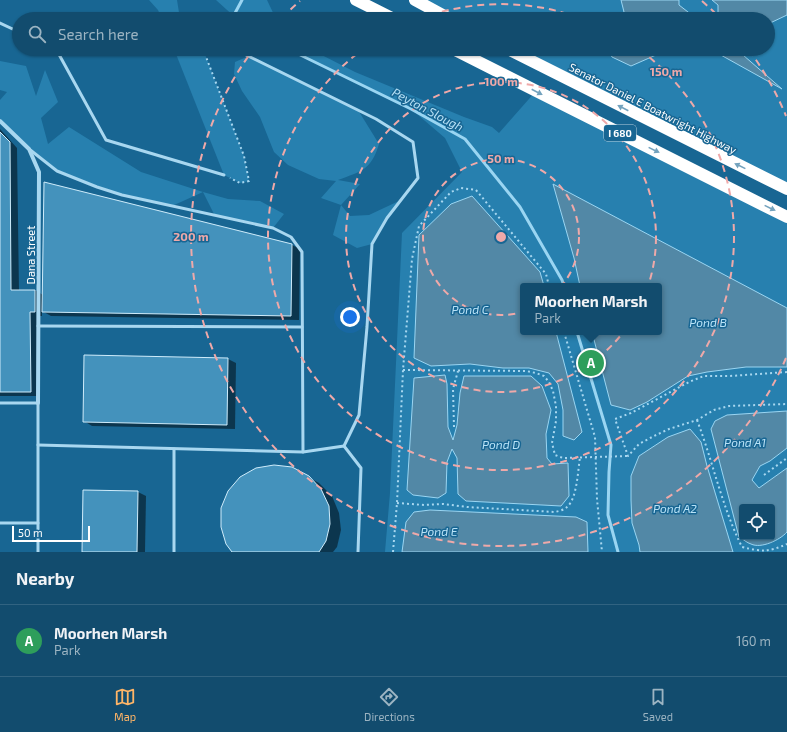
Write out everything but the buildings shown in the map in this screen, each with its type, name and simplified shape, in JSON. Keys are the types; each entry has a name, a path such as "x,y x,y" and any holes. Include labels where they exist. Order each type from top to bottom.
{"highway":[{"path":"356,0 380,12"},
{"path":"415,0 437,12"},
{"name":"I 680","path":"467,56 787,217"},
{"name":"Senator Daniel E Boatwright Highway","path":"522,56 787,189"}],"street":[{"name":"Dana Street","path":"0,121 28,149 39,172 38,403"}],"lane":[{"path":"0,23 12,29"},
{"path":"60,56 106,140 224,175"},
{"path":"248,56 376,119 413,142 418,178 387,218 372,244 367,327 359,415 344,446"},
{"path":"28,149 57,171 97,187 122,195 273,228 291,236 302,252 303,452"},
{"path":"38,326 302,327"},
{"path":"0,403 38,403 38,552"},
{"path":"38,445 303,452 344,446"},
{"path":"344,446 361,468 358,552"},
{"path":"174,449 174,552"},
{"path":"0,523 38,523"}],"path":[{"path":"206,56 244,156 249,181 240,183 224,175"},
{"path":"393,552 397,503 403,370 412,259 419,226 451,192 461,188 476,190 546,274 548,283"},
{"path":"565,335 595,437 597,499 602,552"},
{"path":"403,370 526,371 536,372 544,376 550,382 556,406 556,421 552,444 554,455 563,458 628,456 639,444 669,429 697,420 714,410 729,406 787,404"},
{"path":"454,427 454,389 458,371"},
{"path":"628,456 615,419 631,413 689,382 704,376 730,376 787,372"},
{"path":"697,420 708,448 734,530 742,547 755,551 772,552 787,544"},
{"path":"397,503 424,505 443,504 467,507 555,512 567,508 572,501 580,457"},
{"path":"764,475 787,458"}],"shaded area":[{"path":"149,0 177,0 179,12 159,12"},
{"path":"216,0 267,0 273,12 229,12"},
{"path":"415,0 787,0 787,189 523,56 775,56 775,12 437,12"},
{"path":"177,56 206,56 244,156 249,181 240,183 224,175"},
{"path":"249,56 358,110 379,144 373,159 369,164 359,172 338,180 360,184 341,205 321,198 336,181 319,179 288,165 274,152 260,117 242,91 234,74 235,62"},
{"path":"302,56 324,56 355,72 492,127 499,133 536,91 787,217 787,552 385,552 390,493 402,233 462,172 445,138 411,109"},
{"path":"0,61 26,66 36,96 45,70 58,102 41,118 48,144 69,127 141,172 203,192 172,206 122,195 57,171 29,149 0,121 0,100 7,92 0,90"},
{"path":"203,192 228,199 260,201 284,214 273,228 215,216"},
{"path":"401,200 387,218 372,244 357,248 333,235 341,205 350,216 369,215"}],"water":[{"path":"621,0 679,0 679,5 688,12 624,12"},
{"path":"712,0 787,0 787,15 775,21 775,12 718,12 718,5"},
{"path":"611,56 654,56 631,66"},
{"path":"723,56 744,56 782,89"},
{"name":"Pond B","path":"553,184 787,308 787,367 746,367 688,376 647,402 630,410 611,405 593,335 662,335 662,283 579,283 574,258"},
{"name":"Pond C","path":"472,196 540,272 543,283 520,283 520,335 557,335 582,432 574,440 563,436 563,410 558,384 549,373 529,368 503,368 470,364 431,366 414,358 419,235 451,204"},
{"name":"Pond D","path":"445,375 447,384 448,427 453,440 457,425 460,393 464,376 531,376 542,386 551,410 546,434 547,458 552,464 568,463 569,496 561,506 466,501 458,494 457,458 452,449 447,462 446,493 438,498 413,495 407,490 414,378"},
{"name":"Pond A1","path":"787,411 787,448 770,461 760,466 752,480 759,488 787,468 787,532 775,541 765,545 755,545 744,540 775,540 775,504 739,504 739,537 711,429 715,421 727,415"},
{"name":"Pond A2","path":"690,429 701,442 733,552 640,552 632,523 631,500 631,476 639,456 668,437"},
{"name":"Pond E","path":"430,510 576,517 587,522 588,552 402,552 406,522 414,512"}],"waterway":[{"name":"Peyton Slough","path":"236,12 242,0"},
{"name":"Peyton Slough","path":"302,56 411,109 465,139 520,207 563,283"},
{"name":"Peyton Slough","path":"578,335 611,445 608,515 618,552"}],"place":[{"name":"Moorhen Marsh","path":"591,363"}]}
